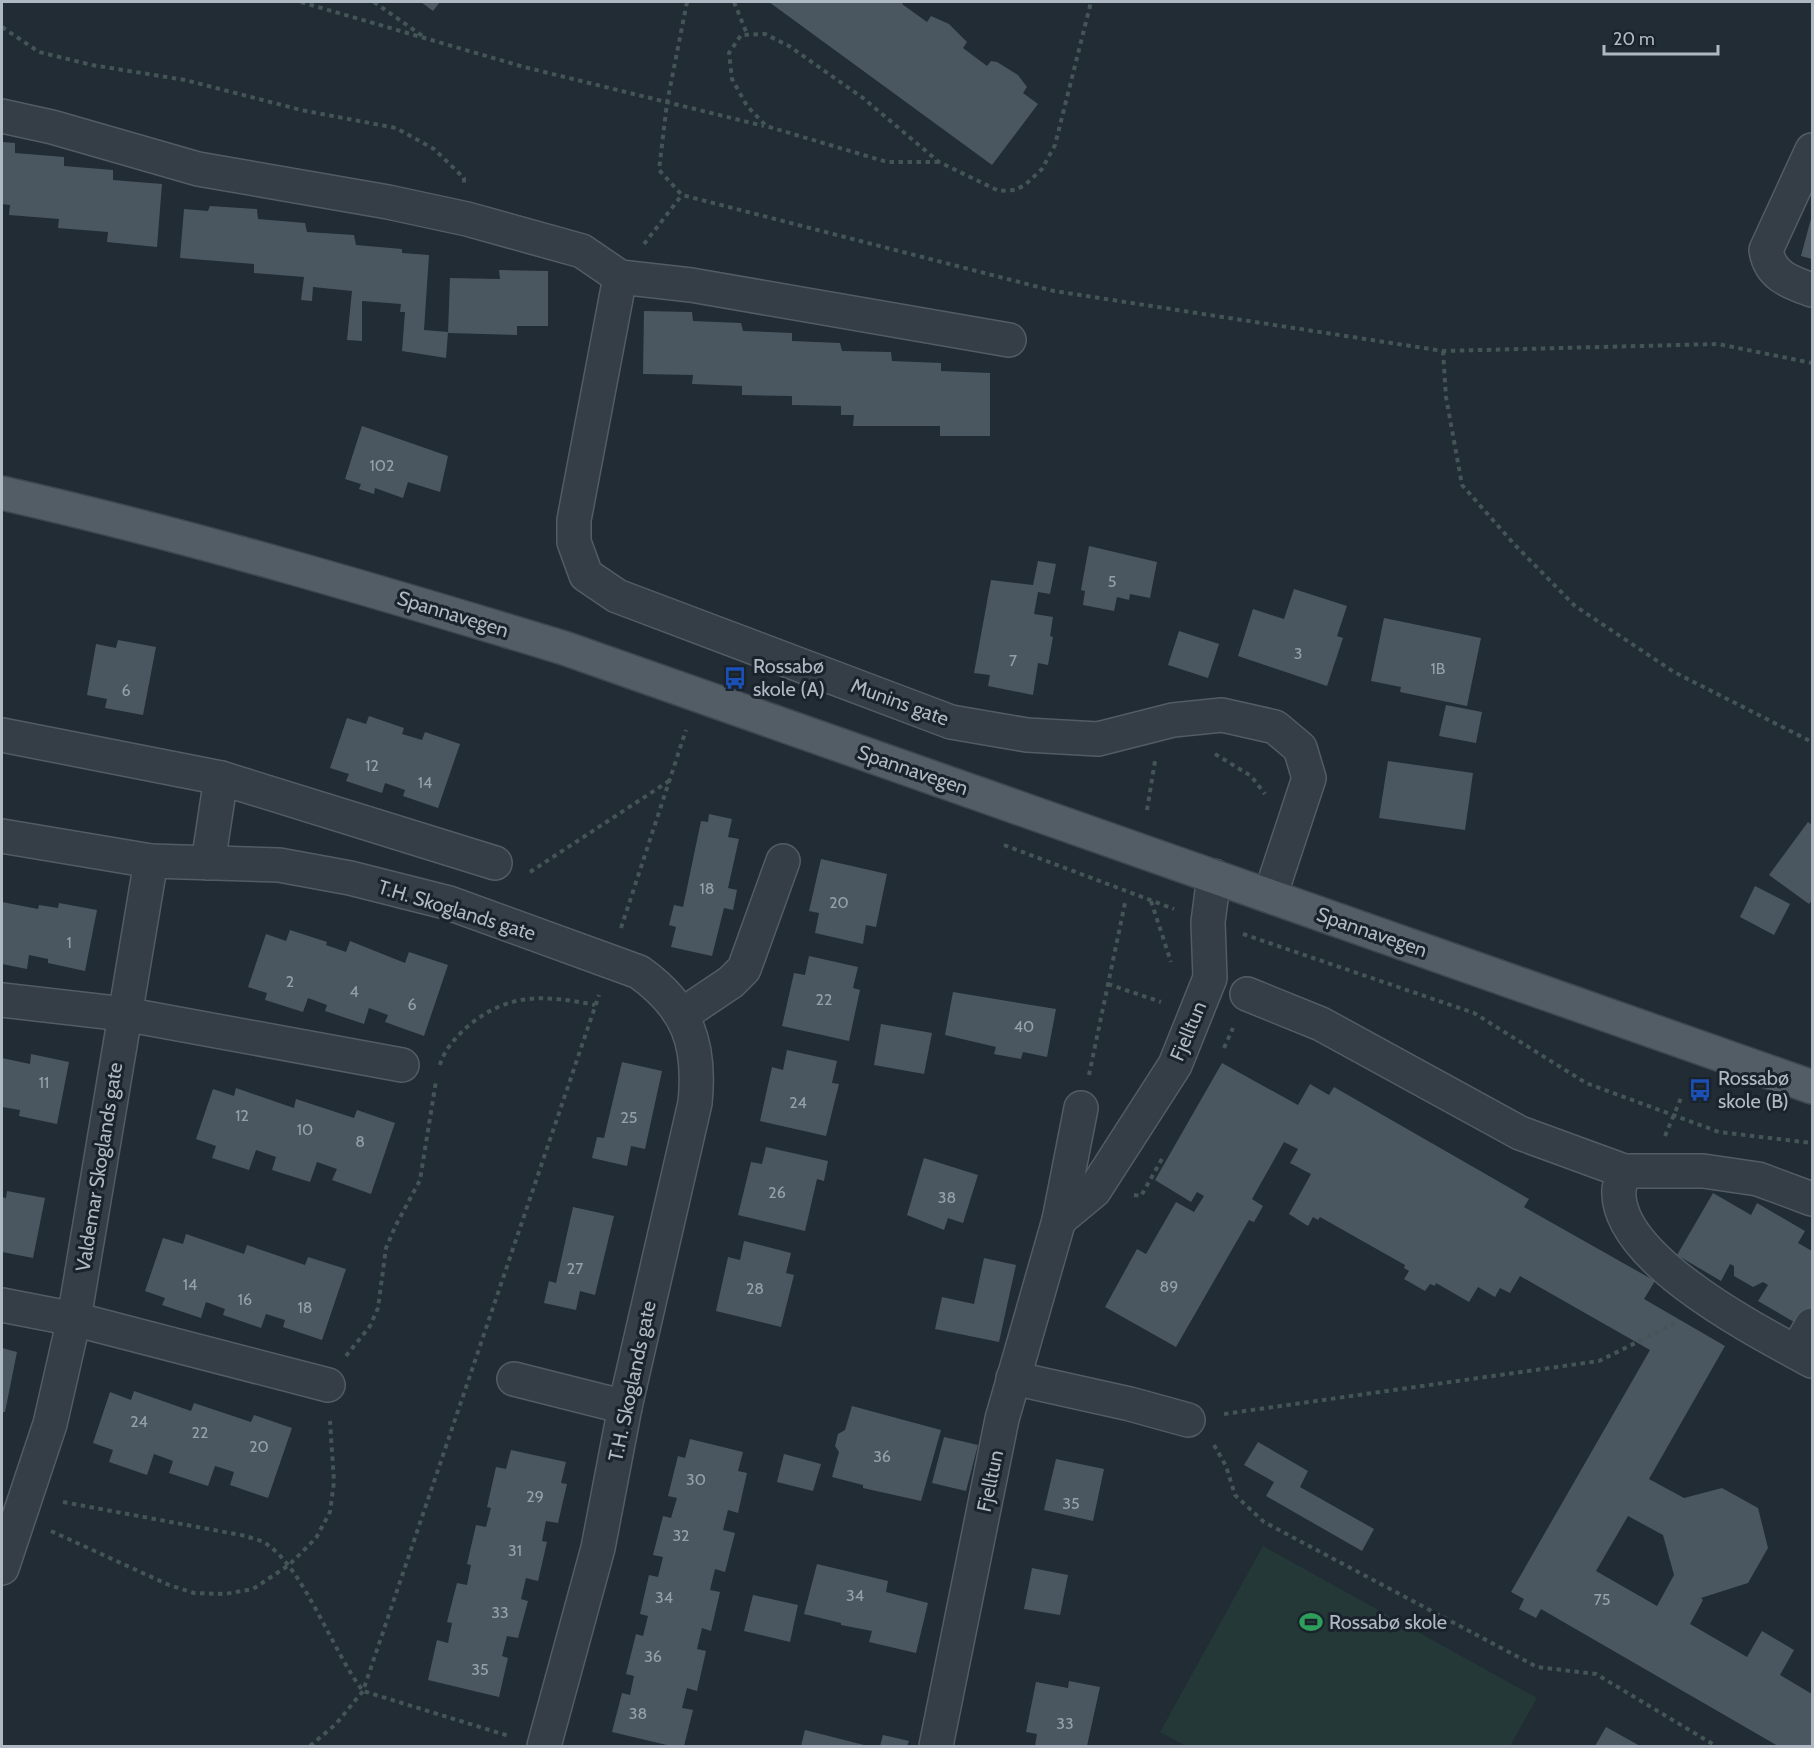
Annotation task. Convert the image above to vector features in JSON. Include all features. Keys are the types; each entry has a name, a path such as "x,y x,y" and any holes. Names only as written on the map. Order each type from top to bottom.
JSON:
{"main road":[{"name":"Spannavegen","path":"2,493 116,518 359,585 564,648 1812,1087"}],"street":[{"path":"2,116 52,127 198,169 388,202 467,219 582,251 620,277 691,285 1009,340"},
{"path":"1812,150 1766,250 1768,263 1784,281 1812,290"},
{"name":"Munins gate","path":"620,277 574,520 574,542 586,575 617,596 951,722 1027,735 1098,739 1173,720 1222,715 1275,727 1300,748 1309,778 1270,896"},
{"path":"2,735 221,778 335,816 415,837 495,863"},
{"path":"208,863 221,778"},
{"name":"T.H. Skoglands gate","path":"2,836 151,861 279,866 350,878 449,903 639,972 656,984 682,1015 690,1031 697,1064 695,1103 625,1407 598,1548 544,1746"},
{"name":"Valdemar Skoglands gate","path":"2,1568 16,1507 50,1424 74,1319 151,861"},
{"path":"682,1015 731,982 744,969 783,861"},
{"name":"Fjelltun","path":"1059,1220 1094,1191 1174,1065 1210,978 1208,922 1214,876"},
{"path":"1247,994 1321,1024 1520,1133 1624,1172 1714,1172 1758,1179 1812,1199"},
{"path":"2,1000 124,1014 402,1065"},
{"name":"Fjelltun","path":"936,1746 1013,1378 1059,1220 1081,1108"},
{"path":"1624,1172 1619,1191 1622,1208 1633,1230 1650,1254 1712,1305 1807,1346"},
{"path":"2,1305 74,1319 328,1385"},
{"path":"1013,1378 1130,1404 1188,1420"},
{"path":"514,1380 625,1407"}],"path":[{"path":"301,2 427,40 667,103 766,126 887,162 939,162"},
{"path":"374,2 427,40"},
{"path":"687,2 667,103 659,170 682,195 1054,291 1443,351 1718,344 1812,363"},
{"path":"734,2 747,34"},
{"path":"766,126 747,106 732,79 729,53 741,35 765,34 789,46 863,98 939,162 999,191 1015,190 1025,185 1042,169 1055,145 1091,2"},
{"path":"2,27 39,52 92,65 185,80 301,110 396,128 434,149 464,178 467,219"},
{"path":"620,277 682,195"},
{"path":"1443,351 1446,397 1462,485 1514,544 1575,606 1674,672 1812,742"},
{"path":"676,727 697,734"},
{"path":"310,1746 336,1724 363,1691 611,960 686,730"},
{"path":"1206,752 1228,759 1251,776 1292,828"},
{"path":"1147,810 1155,757"},
{"path":"528,873 670,781"},
{"path":"1000,843 1208,922 1420,992 1474,1013 1586,1083 1719,1132 1812,1143"},
{"path":"1081,1108 1125,903"},
{"path":"1108,984 1169,1004"},
{"path":"439,1067 442,1058 458,1035 481,1015 504,1003 551,997 595,1005"},
{"path":"16,1507 169,1585 194,1593 225,1594 253,1589 289,1565 316,1538 330,1512 334,1482 328,1385 349,1351 370,1326 378,1308 386,1248 420,1180 436,1077"},
{"path":"1188,1420 1599,1361 1712,1305"},
{"path":"1188,1420 1213,1444 1226,1466 1235,1495 1264,1522 1538,1667 1596,1674 1716,1746"},
{"path":"16,1507 246,1536 266,1543 289,1565 349,1673 363,1691 544,1746"}],"green space":[{"name":"Rossabø skole","path":"1263,1546 1537,1698 1510,1746 1186,1746 1160,1732"}],"building":[{"path":"421,2 440,2 433,11"},
{"path":"769,2 904,2 902,4 927,22 931,16 949,24 967,42 963,48 987,66 991,61 997,62 1018,75 1027,87 1023,93 1038,104 992,165"},
{"path":"2,142 15,143 15,153 64,157 64,166 113,170 113,180 162,184 157,247 107,242 108,232 58,228 59,219 9,215 10,205 2,204"},
{"path":"210,206 257,209 258,219 305,223 307,232 354,235 356,245 402,249 402,253 429,255 424,330 448,332 446,358 402,351 405,312 400,312 401,304 362,301 362,341 347,340 352,291 313,287 312,301 301,300 304,277 254,273 254,264 180,258 184,209 208,211"},
{"path":"1812,215 1812,259 1801,256"},
{"path":"499,270 548,271 548,326 517,326 517,335 448,333 450,278 500,279"},
{"path":"644,311 692,312 693,321 741,323 743,331 792,333 792,341 840,343 842,351 891,352 892,361 941,363 941,371 990,373 990,436 940,436 940,426 853,426 854,415 841,415 841,406 792,405 792,396 742,395 742,386 692,384 693,375 643,374"},
{"path":"362,426 448,456 440,492 408,482 403,498 375,488 374,494 359,489 361,484 345,479"},
{"path":"1089,546 1157,562 1150,598 1130,594 1129,600 1117,597 1114,611 1083,605 1085,591 1081,590"},
{"path":"1038,561 1056,564 1050,594 1038,592 1034,614 1053,617 1050,636 1053,637 1048,665 1038,663 1033,695 988,686 990,675 974,673 991,580 1033,585"},
{"path":"1294,589 1347,606 1337,636 1343,638 1327,686 1238,656 1253,609 1284,619"},
{"path":"1384,618 1481,638 1467,706 1400,692 1401,687 1371,681"},
{"path":"1179,631 1219,644 1208,678 1168,665"},
{"path":"118,640 156,647 143,715 105,708 107,699 87,695 96,644 116,648"},
{"path":"1446,705 1482,712 1476,743 1439,736"},
{"path":"369,716 404,728 402,734 422,740 425,732 460,744 438,808 403,796 405,790 385,783 382,793 346,781 349,774 330,768 347,718 366,724"},
{"path":"1388,761 1473,773 1465,830 1379,818"},
{"path":"709,814 732,819 728,837 739,839 728,888 737,890 733,910 724,908 712,956 671,947 676,927 669,925 674,905 683,907 701,821 708,822"},
{"path":"1808,822 1812,825 1812,900 1809,904 1769,875"},
{"path":"821,859 887,874 876,927 866,925 863,944 815,933 819,913 809,911"},
{"path":"1755,886 1790,904 1774,935 1740,917"},
{"path":"2,902 38,909 39,905 58,908 59,903 97,910 85,971 48,963 48,959 29,955 27,969 2,964"},
{"path":"290,930 327,942 326,945 346,952 350,941 405,963 409,952 448,965 424,1036 385,1022 388,1015 369,1008 364,1024 325,1011 327,1005 308,998 303,1012 265,1000 267,993 248,987 266,934 286,941"},
{"path":"809,956 858,967 853,988 860,990 849,1041 782,1026 794,973 805,975"},
{"path":"953,992 1056,1009 1047,1057 1023,1052 1021,1059 994,1054 996,1047 945,1035"},
{"path":"881,1024 932,1033 924,1074 874,1065"},
{"path":"787,1050 837,1061 832,1083 839,1084 826,1136 760,1121 772,1067 783,1070"},
{"path":"31,1054 69,1062 57,1124 19,1116 20,1110 2,1107 2,1058 30,1064"},
{"path":"622,1062 662,1071 645,1149 631,1146 627,1166 592,1158 597,1137 604,1138"},
{"path":"1222,1063 1298,1105 1310,1084 1329,1095 1334,1087 1529,1199 1524,1207 1655,1281 1644,1299 1725,1346 1649,1479 1684,1498 1722,1488 1758,1508 1768,1548 1748,1583 1701,1598 1703,1600 1690,1624 1747,1657 1762,1631 1794,1650 1780,1675 1812,1694 1812,1746 1778,1746 1541,1609 1536,1618 1519,1609 1524,1599 1511,1592 1650,1350 1520,1276 1510,1293 1500,1288 1495,1297 1478,1287 1469,1302 1436,1283 1435,1286 1430,1284 1425,1291 1404,1279 1409,1271 1404,1268 1405,1265 1320,1217 1318,1220 1313,1217 1308,1226 1289,1214 1311,1174 1290,1163 1298,1149 1284,1142 1252,1199 1263,1206 1254,1222 1249,1220 1176,1347 1105,1307 1137,1249 1146,1254 1176,1202 1194,1212 1204,1196 1197,1192 1191,1202 1155,1180","holes":["1628,1516 1663,1535 1674,1575 1657,1606 1596,1571"]},
{"path":"236,1088 294,1108 296,1099 354,1118 357,1110 395,1123 371,1194 332,1180 337,1169 317,1162 310,1182 272,1170 276,1157 256,1150 249,1170 212,1158 216,1146 196,1139 213,1089 234,1096"},
{"path":"766,1147 828,1161 824,1181 817,1179 805,1231 738,1215 751,1162 762,1164"},
{"path":"924,1158 978,1175 963,1223 948,1218 944,1230 907,1215"},
{"path":"7,1191 45,1198 33,1258 2,1252 2,1197 6,1198"},
{"path":"1713,1193 1751,1215 1757,1203 1805,1231 1798,1243 1812,1251 1812,1307 1801,1326 1758,1301 1768,1285 1763,1282 1753,1287 1734,1276 1734,1266 1730,1264 1721,1281 1677,1255"},
{"path":"573,1207 614,1216 595,1295 580,1291 576,1310 544,1303 549,1281 556,1283"},
{"path":"186,1234 244,1254 247,1245 305,1265 308,1257 346,1269 322,1340 283,1327 285,1320 266,1314 261,1328 223,1315 225,1309 206,1302 201,1318 162,1305 165,1298 145,1291 163,1238 183,1244"},
{"path":"744,1241 791,1253 786,1273 794,1275 781,1327 716,1311 728,1257 740,1260"},
{"path":"984,1258 1016,1265 999,1342 935,1329 942,1297 974,1304"},
{"path":"2,1348 17,1352 5,1412 2,1412"},
{"path":"134,1391 191,1411 194,1403 251,1422 254,1415 292,1428 268,1498 230,1485 234,1472 215,1466 208,1486 169,1473 173,1461 154,1454 147,1475 109,1462 113,1450 93,1443 110,1392 131,1400"},
{"path":"852,1406 941,1430 921,1501 863,1488 863,1485 832,1477 839,1452 835,1446 838,1434 845,1430"},
{"path":"944,1437 978,1445 966,1491 932,1483"},
{"path":"690,1439 743,1452 738,1471 747,1473 738,1513 728,1510 723,1530 735,1533 725,1572 715,1569 710,1590 720,1592 711,1631 702,1628 697,1649 706,1651 697,1691 687,1688 682,1708 693,1710 684,1746 671,1746 612,1732 622,1693 630,1695 634,1676 626,1674 636,1634 643,1636 648,1616 640,1614 649,1575 658,1577 663,1557 653,1555 663,1516 671,1518 677,1498 668,1496 678,1456 685,1458"},
{"path":"1258,1442 1308,1471 1300,1487 1374,1529 1362,1551 1266,1496 1274,1482 1244,1465"},
{"path":"511,1450 566,1462 561,1483 567,1484 558,1523 546,1521 542,1541 547,1542 538,1581 526,1578 521,1599 528,1601 518,1638 507,1636 502,1656 508,1658 499,1697 428,1680 437,1640 448,1643 452,1623 447,1622 457,1583 467,1585 471,1565 467,1564 476,1525 486,1527 491,1508 487,1507 496,1467 506,1469"},
{"path":"784,1454 821,1464 813,1491 777,1482"},
{"path":"1056,1459 1104,1469 1093,1521 1044,1510"},
{"path":"817,1564 888,1581 886,1592 928,1603 916,1653 869,1642 872,1631 804,1614"},
{"path":"1032,1568 1068,1575 1060,1615 1024,1609"},
{"path":"753,1595 798,1605 790,1642 744,1631"},
{"path":"1069,1681 1100,1687 1087,1746 1035,1746 1037,1734 1026,1732 1036,1682 1068,1688"},
{"path":"1606,1727 1640,1746 1595,1746"},
{"path":"805,1730 868,1746 801,1746"},
{"path":"883,1735 909,1741 907,1746 880,1746"}],"place":[{"name":"Rossabø skole (A)","path":"735,678"},
{"name":"Rossabø skole (B)","path":"1700,1090"},
{"name":"Rossabø skole","path":"1311,1622"}]}
